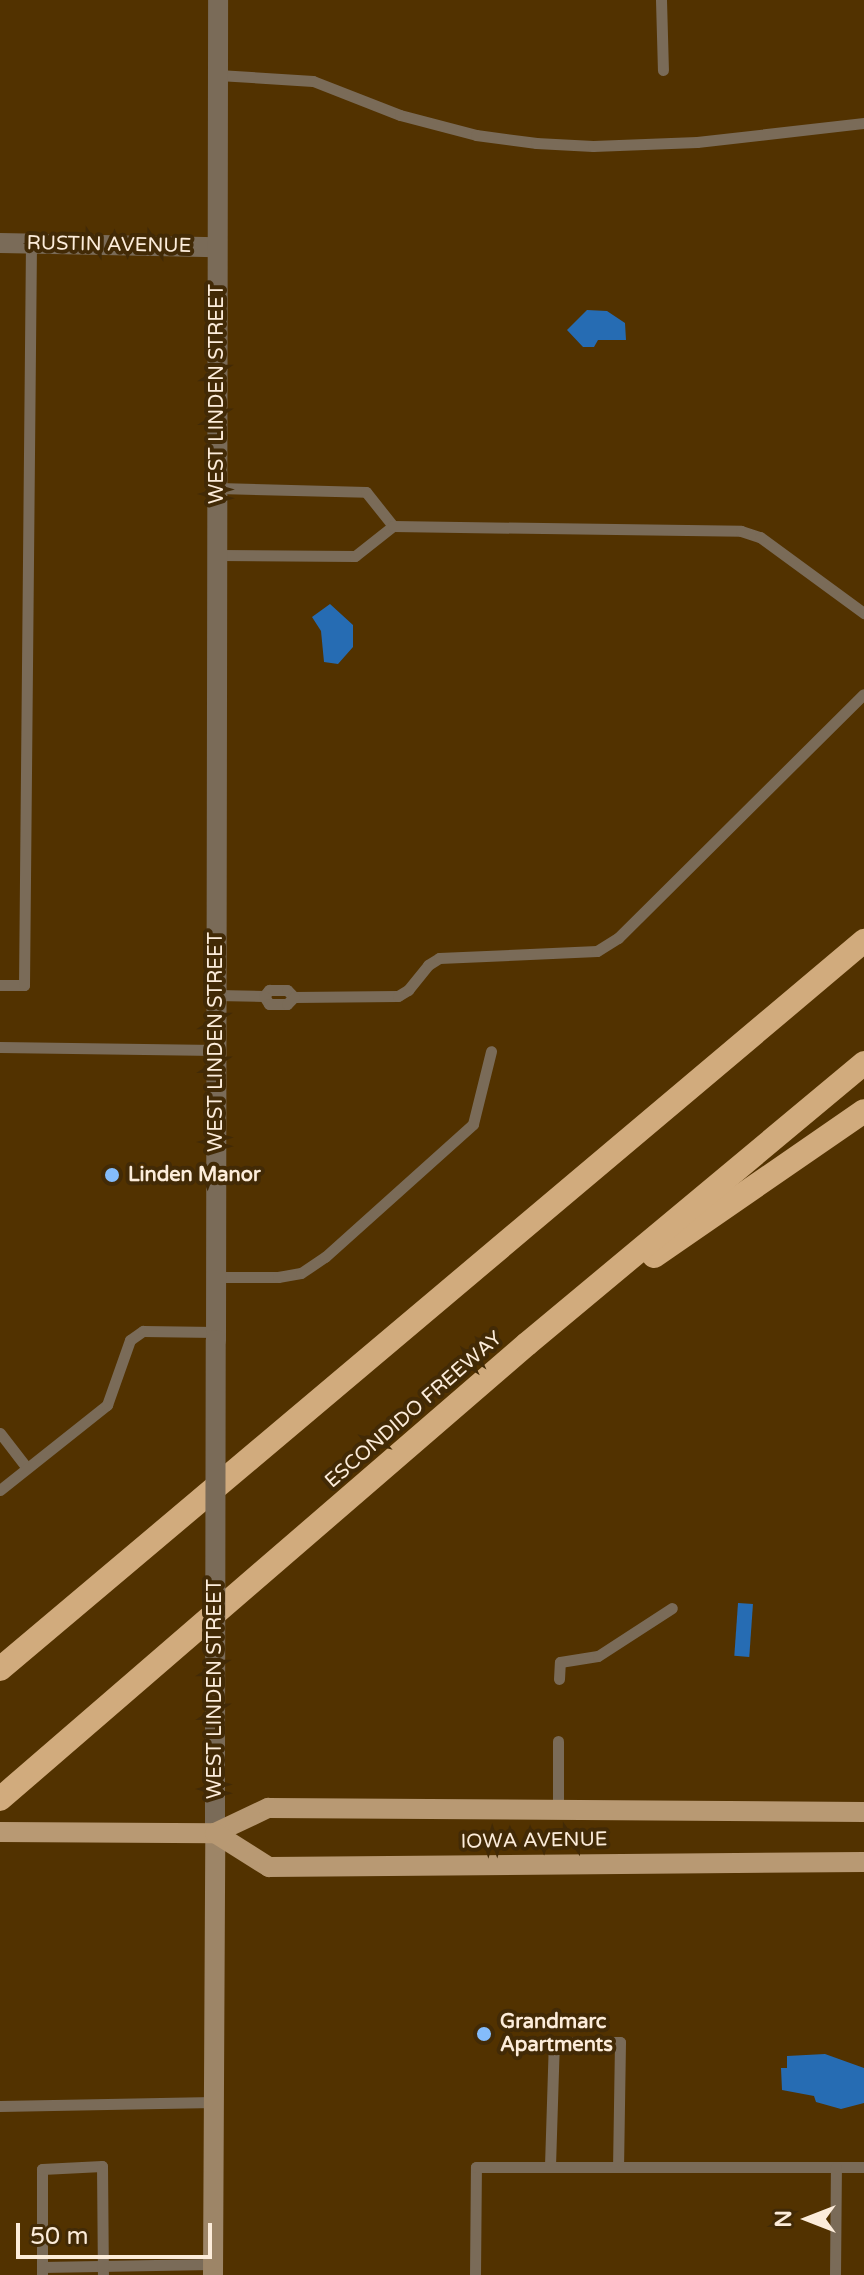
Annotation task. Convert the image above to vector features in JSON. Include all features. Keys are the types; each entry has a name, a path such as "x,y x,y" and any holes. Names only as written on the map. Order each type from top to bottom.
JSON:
{"highway":[{"path":"0,1669 859,944"},
{"name":"ESCONDIDO FREEWAY","path":"0,1799 527,1344 864,1063"},
{"path":"527,1344 864,1111"}],"main road":[{"name":"IOWA AVENUE","path":"0,1832 215,1833 268,1808 864,1812"},
{"name":"IOWA AVENUE","path":"215,1833 269,1867 864,1862"},
{"name":"WEST LINDEN STREET","path":"213,2270 215,1833"}],"street":[{"name":"WEST LINDEN STREET","path":"215,1833 218,0"},
{"name":"RUSTIN AVENUE","path":"0,243 217,247"}],"lane":[{"path":"661,0 663,70"},
{"path":"218,75 313,81 400,115 476,135 536,143 593,146 697,142 864,123"},
{"path":"0,985 24,985 31,242"},
{"path":"218,488 366,492 393,526"},
{"path":"218,555 355,556 393,526 741,531 760,537 864,613"},
{"path":"216,995 264,996 269,990 287,990 294,997 398,996 439,958 597,951 618,938 864,694"},
{"path":"0,1047 216,1050"},
{"path":"216,1277 278,1277 301,1273 325,1257 473,1124 491,1051"},
{"path":"0,1490 107,1405 130,1340 143,1331 215,1336"},
{"path":"0,1433 27,1468"},
{"path":"559,1679 560,1662 598,1656 672,1608"},
{"path":"558,1741 558,1809"},
{"path":"550,2166 554,2042 620,2042 618,2167"},
{"path":"0,2106 214,2102"},
{"path":"103,2271 102,2166 42,2169 42,2271 103,2271 213,2270"},
{"path":"475,2275 476,2167 864,2167"},
{"path":"835,2275 836,2167"}],"water":[{"path":"587,310 607,311 625,323 626,340 598,340 594,347 583,347 567,330"},
{"path":"330,604 353,625 353,647 338,664 324,662 321,631 312,617"},
{"path":"738,1603 753,1604 749,1657 734,1656"},
{"path":"825,2054 864,2068 864,2103 841,2109 816,2102 814,2096 782,2090 781,2068 787,2068 787,2056"}],"place":[{"name":"Linden Manor","path":"112,1175"},
{"name":"Grandmarc Apartments","path":"484,2034"}]}
